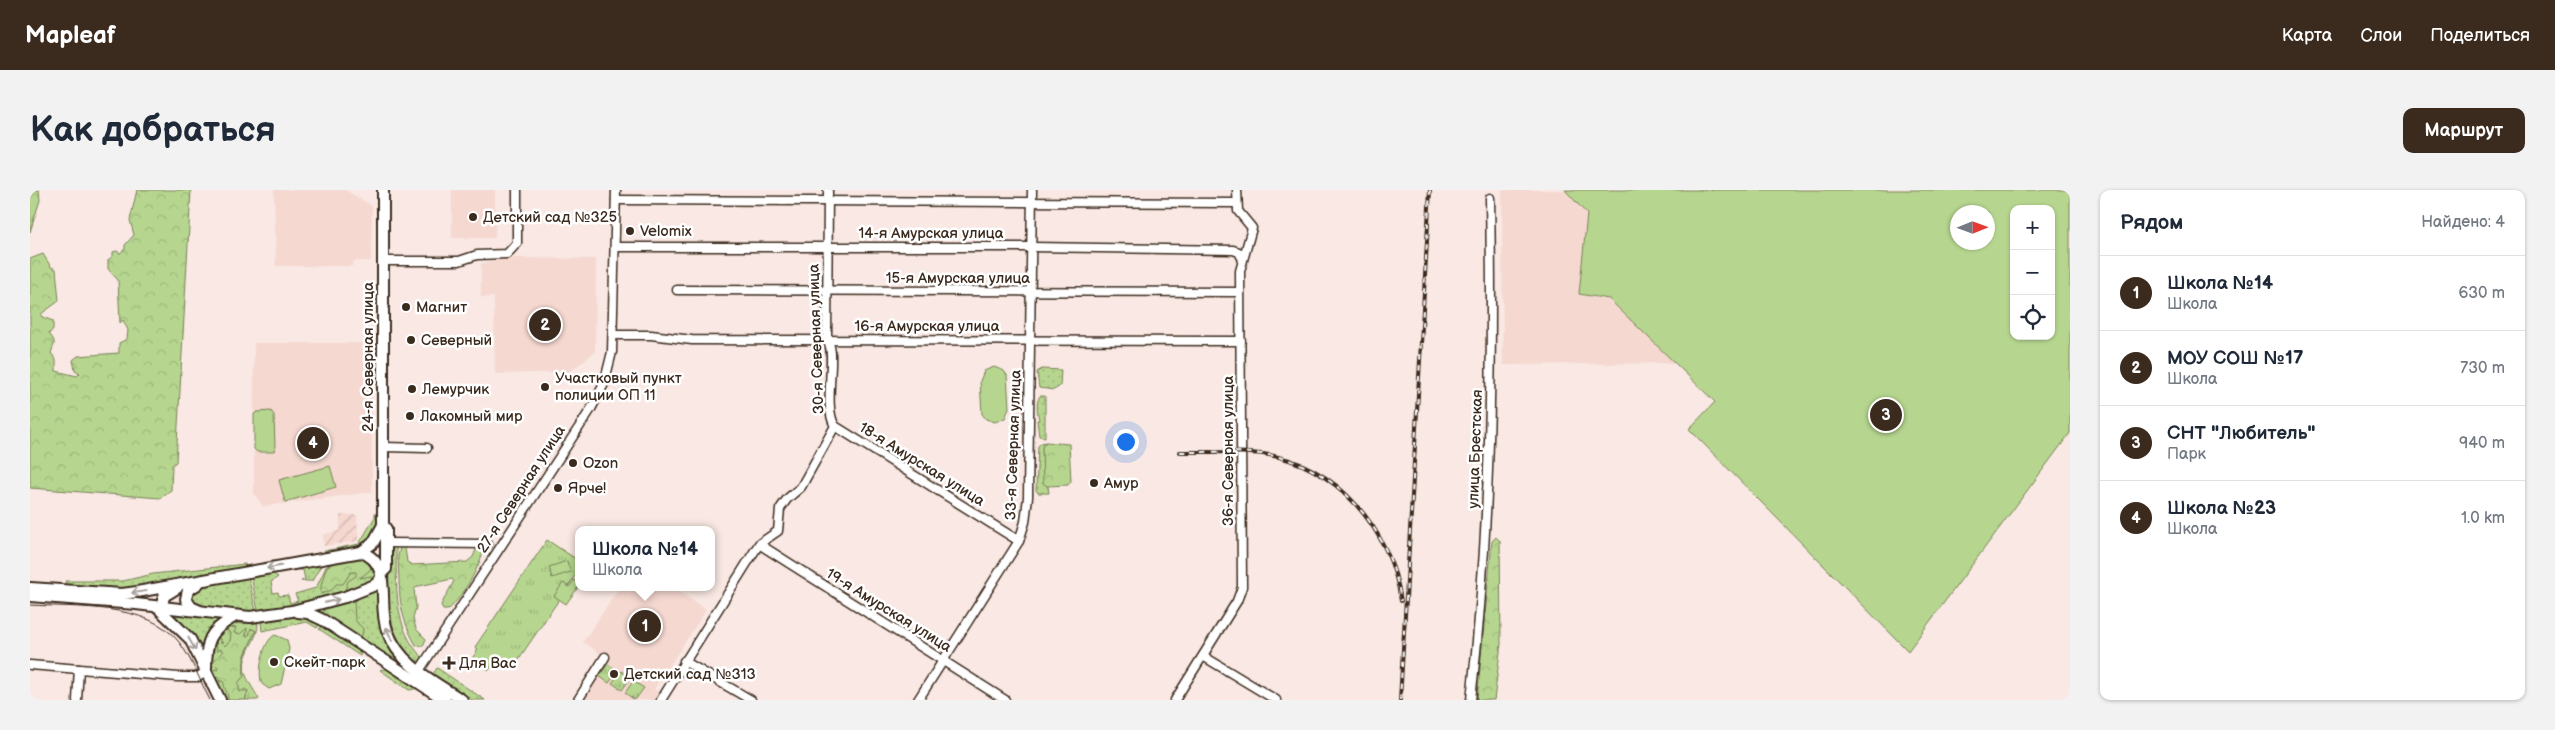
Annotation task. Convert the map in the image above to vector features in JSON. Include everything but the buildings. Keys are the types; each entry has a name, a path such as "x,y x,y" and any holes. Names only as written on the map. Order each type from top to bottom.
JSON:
{"main road":[{"name":"24-я Северная улица","path":"383,190 383,525 386,530 386,569 382,575 382,607 387,632 401,656 416,675"},
{"path":"89,597 200,582 361,552 373,543 383,525"},
{"path":"30,596 64,595 89,597 163,612 201,612 234,617 250,617 292,611 363,591 378,583 382,575 374,558 361,552"},
{"path":"200,582 190,588 186,596 188,604 201,612"},
{"path":"163,612 164,596 180,585"},
{"path":"30,588 64,595"},
{"path":"292,611 308,613 323,620 462,700"},
{"path":"163,612 190,639 220,700"},
{"path":"206,672 206,651 211,636 216,628 234,617"},
{"path":"416,675 424,686 445,700"}],"street":[{"path":"383,261 459,261 477,254 507,254 517,242 517,190"},
{"name":"27-я Северная улица","path":"416,675 594,402 610,368 614,335 616,190"},
{"name":"30-я Северная улица","path":"661,700 759,544 778,531 780,509 787,498 801,487 835,426 831,414 829,391 831,347 827,340 828,190"},
{"name":"33-я Северная улица","path":"918,700 1019,541 1025,522 1028,497 1032,190"},
{"path":"616,200 828,203 1236,203 1237,190"},
{"name":"улица Брестская","path":"1471,700 1487,513 1491,439 1490,198"},
{"name":"36-я Северная улица","path":"1175,700 1237,601 1242,587 1241,341 1239,292 1242,258 1252,228 1238,211 1236,203"},
{"name":"14-я Амурская улица","path":"616,247 1032,247 1233,250 1239,252 1242,258"},
{"name":"15-я Амурская улица","path":"677,290 1031,293 1239,292"},
{"name":"16-я Амурская улица","path":"614,335 651,335 692,340 1241,341"},
{"name":"18-я Амурская улица","path":"835,426 1019,541"},
{"path":"383,447 428,448"},
{"path":"386,543 488,544"},
{"name":"19-я Амурская улица","path":"759,544 1005,700"},
{"path":"1203,656 1276,700"},
{"path":"578,700 606,657"},
{"path":"684,661 751,700"},
{"path":"30,665 173,677 198,677 206,672"},
{"path":"77,700 79,669"}],"shaded area":[{"path":"274,190 345,190 372,206 371,261 353,261 352,266 276,266"},
{"name":"Детский сад №325","path":"452,190 495,190 495,238 452,238"},
{"path":"1502,190 1565,190 1587,213 1579,294 1609,299 1677,363 1503,365"},
{"path":"504,258 596,259 595,352 569,372 495,374 494,297 481,297 481,264"},
{"path":"254,343 371,343 372,492 263,506 254,494"},
{"path":"340,515 357,515 358,541 324,546 323,535 340,530"},
{"path":"617,591 679,591 706,610 654,689 662,696 659,700 580,700 608,659 583,642"}],"green space":[{"path":"30,190 39,190 40,200 30,232"},
{"path":"137,190 191,190 176,462 172,465 171,490 160,498 30,488 30,259 43,254 51,267 56,269 59,301 41,314 42,317 53,321 53,329 49,334 54,341 51,353 56,360 56,371 77,376 80,373 75,370 73,360 78,356 119,353 119,343 127,339 128,330 123,320 120,323 118,280 108,269 108,260 113,256 113,252 117,251 120,253 125,249 125,245 134,235 130,220"},
{"path":"1565,190 2070,190 2070,433 1908,651 1689,429 1715,402 1609,299 1579,294 1587,214"},
{"path":"994,367 1004,371 1007,375 1009,408 1005,418 995,422 986,419 982,414 980,381 984,371"},
{"path":"1042,369 1061,370 1060,386 1054,390 1039,388 1037,372"},
{"path":"1040,396 1045,396 1045,437 1039,436 1037,420 1039,420 1037,405"},
{"path":"271,411 274,415 275,450 272,452 257,452 254,449 254,414"},
{"path":"1046,442 1042,447 1049,493 1038,493 1036,490 1038,446"},
{"path":"1046,442 1069,444 1071,481 1068,485 1047,486 1043,483 1042,447"},
{"path":"330,466 336,487 285,502 279,480"},
{"path":"375,513 377,516 376,534 361,548 329,553 324,551 359,544 375,517"},
{"path":"1496,537 1500,541 1501,644 1494,700 1477,700 1492,541"},
{"path":"547,540 575,558 575,576 512,669 497,659 489,670 472,659 478,649 475,647"},
{"path":"396,544 398,605 406,633 413,646 423,658 419,661 411,657 399,641 391,617 389,604 390,546"},
{"path":"402,547 405,548 407,562 412,565 467,562 473,557 477,547 484,547 470,581 459,598 448,610 443,610 441,605 454,581 452,579 419,586 414,589 416,607 413,618 416,629 426,639 423,646 416,645 402,612 398,556"},
{"path":"364,556 372,565 370,570 360,578 371,576 371,580 355,589 345,590 348,581 356,576 356,572 351,572 343,584 336,584 332,590 321,594 326,567 339,560"},
{"path":"370,558 377,574 374,582 333,597 258,611 251,576 272,573 278,577 271,582 273,593 278,592 279,596 288,595 290,603 298,601 295,594 316,588 326,567 339,560"},
{"path":"567,561 571,572 552,578 549,567"},
{"path":"323,562 312,581 301,581 305,580 303,570 299,570 301,566"},
{"path":"245,564 246,568 126,590 68,588 65,581 123,581 153,574"},
{"path":"248,576 256,611 198,607 188,598 195,588"},
{"path":"575,581 575,591 566,604 554,596 563,583 569,587"},
{"path":"377,589 380,625 397,663 312,610 349,601"},
{"path":"354,600 355,620 363,629 362,635 358,638 324,616 323,612 326,607"},
{"path":"164,612 222,619 203,655"},
{"path":"303,616 321,622 317,628 307,622 262,631 261,622"},
{"path":"258,623 258,629 246,654 256,631 251,628 249,635 246,636 247,628 240,634 234,633 236,627 228,628 227,631 231,633 230,641 225,646 219,638 216,638 217,652 220,649 223,651 213,662 218,667 218,670 215,669 213,671 216,678 219,676 220,682 224,681 228,700 223,700 210,671 213,637 230,624"},
{"path":"324,625 361,650 360,656 319,629"},
{"path":"233,626 239,632 247,628 250,631 250,628 256,631 244,657 244,676 240,681 243,691 248,691 245,700 228,700 219,677 216,678 213,671 218,667 213,662 219,652 216,652 216,638 219,637 221,644 228,628"},
{"name":"Скейт-парк","path":"275,635 287,640 289,649 281,684 269,689 262,684 260,672 264,650 267,643"},
{"path":"608,664 618,671 609,683 599,676"},
{"path":"387,668 419,688 409,690 380,670"},
{"path":"437,668 485,700 472,700 433,674"},
{"path":"244,671 259,699 245,700 248,691 245,689 240,692 238,683 244,676"},
{"path":"621,671 631,678 622,690 612,683"},
{"path":"633,681 644,688 635,700 625,693"}],"tram line":[{"path":"30,605 89,607 130,614 149,620 166,629 179,642 192,663 210,700"}],"railway":[{"path":"1400,700 1430,190"},
{"path":"1180,452 1263,454 1290,460 1314,471 1337,486 1356,505 1386,549 1401,601"}],"place":[{"name":"Детский сад №325","path":"473,217"},
{"name":"Velomix","path":"630,231"},
{"name":"Магнит","path":"406,307"},
{"name":"МОУ СОШ №17","path":"545,325"},
{"name":"Северный","path":"411,340"},
{"name":"Участковый пункт полиции ОП 11","path":"545,387"},
{"name":"Лемурчик","path":"412,389"},
{"name":"СНТ \"Любитель\"","path":"1886,415"},
{"name":"Лакомный мир","path":"410,416"},
{"name":"Школа №23","path":"313,443"},
{"name":"Ozon","path":"573,463"},
{"name":"Амур","path":"1094,483"},
{"name":"Ярче!","path":"558,488"},
{"name":"Школа №14","path":"645,626"},
{"name":"Скейт-парк","path":"274,662"},
{"name":"Для Вас","path":"449,663"},
{"name":"Детский сад №313","path":"614,674"}]}
